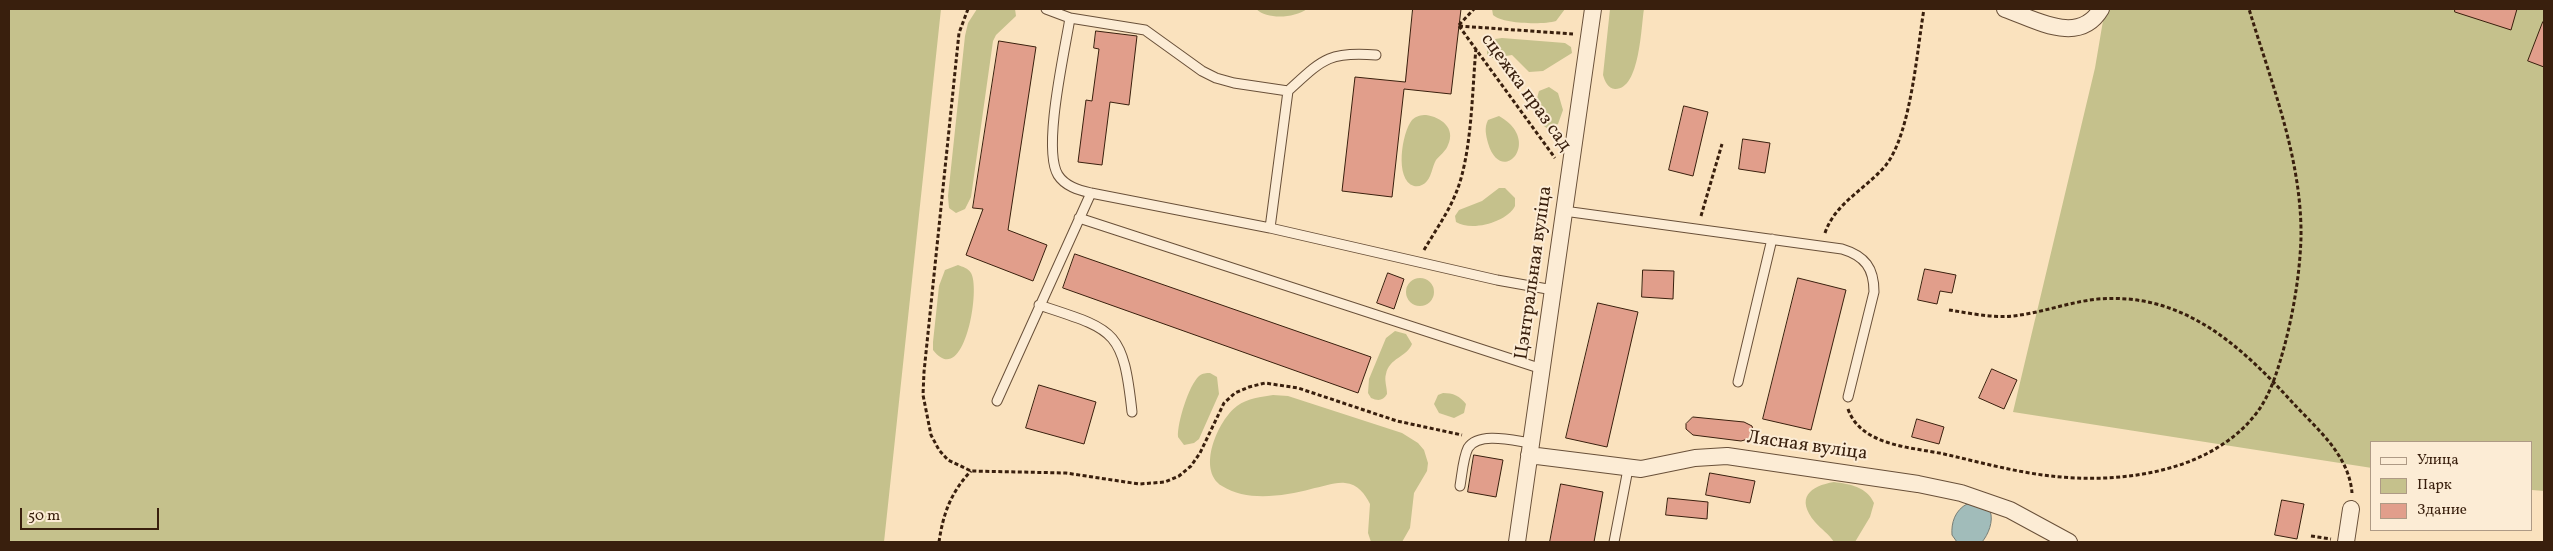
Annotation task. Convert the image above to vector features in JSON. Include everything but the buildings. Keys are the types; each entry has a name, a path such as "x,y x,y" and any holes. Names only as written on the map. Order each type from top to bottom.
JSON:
{"street":[{"name":"Цэнтральная вуліца","path":"1517,542 1592,9"},
{"path":"2005,9 2066,28 2089,24 2102,9"},
{"name":"Лясная вуліца","path":"1530,449 1628,469 1652,468 1694,458 1727,456 1918,484 1961,493 2002,506 2069,542"},
{"path":"2346,542 2352,509"}],"lane":[{"path":"1046,9 1070,18 1145,30 1202,71 1216,78 1234,83 1288,91"},
{"path":"1070,18 1051,153 1058,176 1067,184 1091,193 1270,228 1417,262 1553,290"},
{"path":"1270,228 1288,91 1326,59 1352,53 1376,55"},
{"path":"997,401 1091,193"},
{"path":"1564,211 1823,246 1853,252 1863,258 1870,267 1874,279 1871,304 1848,397"},
{"path":"1079,218 1542,369"},
{"path":"1738,382 1772,239"},
{"path":"1039,305 1090,322 1102,328 1113,338 1125,364 1132,412"},
{"path":"1460,486 1468,449 1476,441 1487,439 1530,449"},
{"path":"1614,542 1628,469"}],"path":[{"path":"968,9 959,33 923,395 926,416 939,450 948,460 971,471 1066,473 1139,484 1165,482 1179,476 1200,453 1224,403 1235,393 1265,383 1298,388 1423,427 1487,439"},
{"path":"1459,26 1474,9"},
{"path":"1823,246 1830,220 1839,208 1886,164 1895,150 1906,113 1924,9"},
{"path":"1848,397 1847,407 1857,426 1880,440 2028,473 2077,478 2105,477 2172,468 2207,454 2241,430 2255,415 2274,382 2286,338 2297,284 2301,235 2299,207 2289,147 2249,9"},
{"path":"1459,26 1589,35"},
{"name":"сцежка праз сад","path":"1459,26 1569,177"},
{"path":"1417,262 1450,204 1460,182 1466,154 1476,48"},
{"path":"1698,229 1722,144"},
{"path":"1949,310 2011,316 2099,299 2140,301 2162,306 2206,324 2244,352 2274,382 2341,458 2352,486 2352,509"},
{"path":"939,542 944,513 951,496 971,471"}],"green space":[{"path":"9,9 941,9 884,542 9,542"},
{"path":"977,9 1015,9 1016,16 996,35 993,41 971,197 965,209 956,213 949,208 948,196 965,36 968,23"},
{"path":"1256,9 1307,9 1288,16 1274,16 1261,13"},
{"path":"1492,9 1565,9 1556,21 1533,23 1514,22 1498,18 1493,15"},
{"path":"1610,9 1644,9 1638,56 1634,69 1630,79 1623,87 1615,89 1607,84 1603,75"},
{"path":"2105,9 2544,9 2544,491 2533,490 2533,441 2370,441 2370,468 2013,412 2095,68"},
{"path":"1495,39 1565,43 1571,47 1572,53 1543,71 1529,72 1512,55 1493,58 1487,55 1487,45"},
{"path":"1549,87 1558,93 1563,110 1558,124 1549,129 1544,126 1539,118 1537,101 1539,91"},
{"path":"1426,115 1437,118 1446,124 1449,129 1450,139 1446,149 1436,160 1427,181 1424,184 1414,186 1408,182 1404,175 1402,166 1403,145 1408,126 1412,120"},
{"path":"1499,116 1512,126 1518,137 1519,147 1515,156 1509,161 1502,161 1494,156 1488,143 1486,129 1488,120"},
{"path":"1499,188 1505,188 1515,198 1515,206 1505,217 1480,226 1463,225 1456,222 1455,216 1459,210 1482,201"},
{"path":"958,265 971,273 974,283 972,315 961,347 953,357 944,359 933,350 939,286 945,270"},
{"path":"1420,278 1430,282 1434,292 1430,302 1420,306 1410,302 1406,292 1410,282"},
{"path":"1395,331 1406,334 1412,344 1388,369 1385,376 1387,394 1384,398 1378,400 1371,398 1368,393 1369,379 1386,338"},
{"path":"1210,373 1217,377 1219,394 1199,439 1194,443 1184,445 1178,437 1178,431 1184,405 1191,387 1199,376"},
{"path":"1443,393 1459,397 1466,404 1464,413 1454,418 1439,413 1434,404 1438,395"},
{"path":"1273,395 1288,396 1402,433 1418,443 1424,450 1428,463 1427,471 1414,493 1410,528 1402,542 1371,542 1368,533 1370,504 1354,485 1337,483 1300,492 1254,496 1232,491 1214,479 1210,457 1217,433 1223,422 1241,403"},
{"path":"1834,482 1857,487 1867,493 1874,503 1870,517 1855,542 1834,542 1815,522 1806,506 1808,494 1812,490"}],"water":[{"path":"1967,504 1973,504 1990,511 1990,528 1982,542 1957,542 1952,535 1955,517 1959,510"}]}
